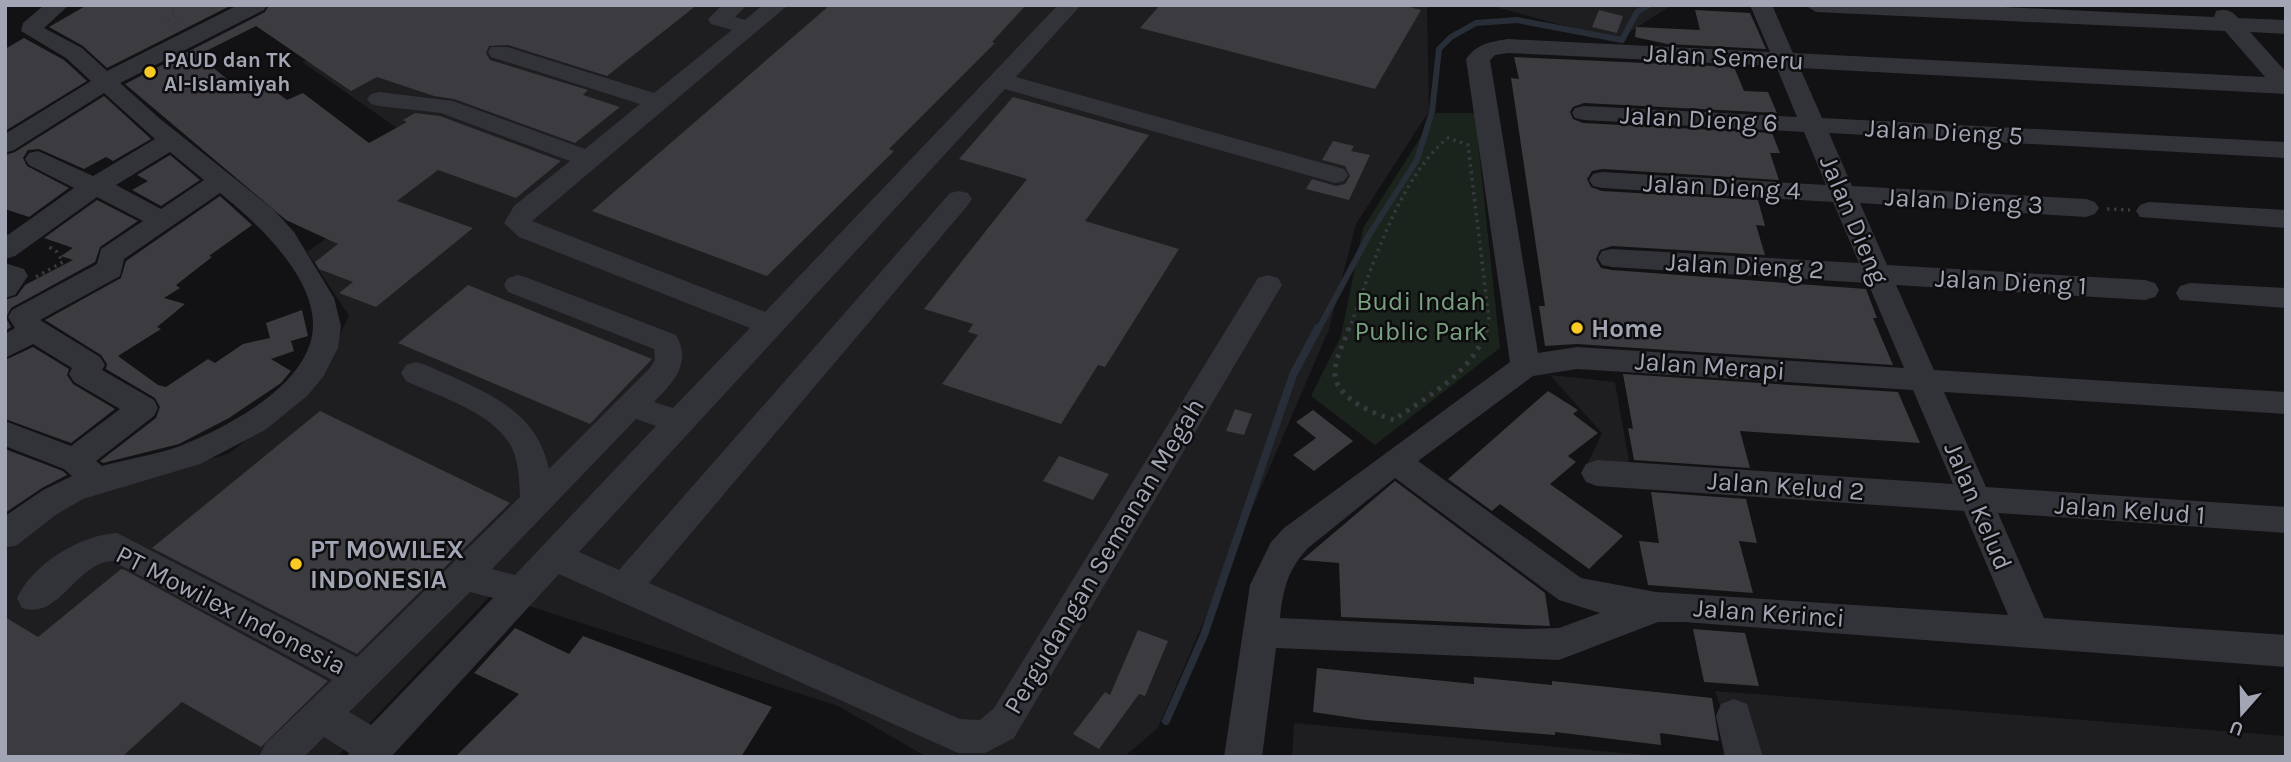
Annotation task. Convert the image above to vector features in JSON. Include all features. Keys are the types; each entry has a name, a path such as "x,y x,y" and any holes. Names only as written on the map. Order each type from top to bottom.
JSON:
{"street":[{"path":"5,433 86,471 192,454 243,429 266,414 298,386 321,352 327,325 313,286 280,233 74,53 33,31 31,28 39,19 58,5"},
{"path":"5,145 106,82 256,5"},
{"path":"736,5 719,19 749,28"},
{"path":"771,325 520,227 517,223 523,212 777,5"},
{"path":"370,752 1070,5"},
{"name":"Jalan Dieng","path":"1761,5 1923,380"},
{"path":"1816,5 2286,27"},
{"path":"2215,5 2285,86"},
{"name":"Jalan Semeru","path":"1525,366 1478,59 1481,53 1488,49 1508,47 2285,86"},
{"path":"499,52 658,102"},
{"path":"1001,80 1335,175"},
{"path":"379,99 445,106 589,159"},
{"name":"Jalan Dieng 6","path":"1584,113 1813,125"},
{"name":"Jalan Dieng 5","path":"1813,125 2286,150"},
{"path":"5,250 96,186 172,140"},
{"path":"38,159 160,219"},
{"path":"5,535 68,491 143,408 85,374 90,365 32,330 22,317 110,270 111,255 160,219 222,180"},
{"name":"Jalan Dieng 4","path":"1602,180 1843,194"},
{"name":"Jalan Dieng 3","path":"1843,194 2085,208"},
{"path":"624,588 959,199"},
{"path":"2149,211 2286,219"},
{"name":"Jalan Dieng 2","path":"1612,258 1877,274"},
{"name":"Jalan Dieng 1","path":"1877,274 2145,290"},
{"name":"PT Mowilex Indonesia","path":"278,757 464,576 630,406 670,360 671,349 666,342 517,285"},
{"name":"Pergudangan Semanan Megah","path":"555,557 958,736 985,737 995,732 1006,720 1268,285"},
{"path":"2190,293 2286,298"},
{"path":"5,348 32,330"},
{"name":"Jalan Merapi","path":"1243,757 1267,585 1283,552 1395,461 1525,366 1577,358 2286,403"},
{"path":"416,373 495,412 511,426 524,441 532,461 537,502"},
{"name":"Jalan Kelud","path":"1923,380 2032,632"},
{"path":"630,406 680,422"},
{"path":"1395,461 1571,590 1613,601 1657,607"},
{"name":"Jalan Kelud 2","path":"1597,473 1975,499"},
{"name":"Jalan Kelud 1","path":"1975,499 2286,520"},
{"name":"PT Mowilex Indonesia","path":"34,597 83,556 102,546 117,547 360,677"},
{"path":"464,576 522,591"},
{"path":"1571,590 1583,623 1581,638"},
{"name":"Jalan Kerinci","path":"1259,632 1527,645 1559,644 1581,638 1657,607 2286,651"},
{"name":"PT Mowilex Indonesia","path":"320,715 370,752"},
{"path":"1734,716 1744,757"}],"path":[{"path":"1442,140 1460,141 1468,145 1488,329 1470,363 1394,420 1378,415 1353,401 1336,383 1334,371 1384,240 1404,200 1442,140"},
{"path":"2085,208 2149,211"},
{"path":"12,280 63,262 57,252 37,240 35,231"}],"shaded area":[{"path":"336,5 1427,5 1429,111 1356,224 1329,329 1158,728 1124,757 927,757 838,706 492,594 337,757 5,757 5,551 72,496 228,454 314,387 349,316 307,252 377,202 407,135 302,62 367,29"},
{"path":"1488,5 1672,5 1617,40"},
{"path":"1550,375 1615,382 1631,473 1585,469 1602,433"},
{"path":"1715,691 2286,736 2286,757 1738,757"},
{"path":"1294,723 1668,757 1292,757"}],"green space":[{"name":"Budi Indah Public Park","path":"1436,113 1475,113 1500,348 1375,445 1311,396 1341,336 1363,228"}],"building":[{"path":"87,5 232,5 107,68 83,46 49,27"},
{"path":"269,5 697,5 607,76 508,45 489,46 486,53 490,60 588,90 583,95 620,107 575,143 454,99 434,96 377,77 351,91 256,26 198,55 239,89 260,80 287,100 303,93 369,143 407,122 403,120 415,113 440,116 561,161 516,198 438,170 397,201 473,228 376,307 339,293 353,282 319,269 315,262 338,244 286,220 125,84 265,12"},
{"path":"830,5 1026,5 992,42 995,43 889,149 894,151 767,276 592,211"},
{"path":"1160,5 1402,5 1421,10 1375,89 1140,28"},
{"path":"1599,10 1623,16 1617,33 1592,27"},
{"path":"1695,10 1750,13 1766,49 1667,44 1635,37 1636,27 1700,30"},
{"path":"24,38 64,60 87,81 5,131 5,49"},
{"path":"1514,57 1734,67 1744,91 1768,92 1777,113 1584,103 1573,107 1570,112 1573,119 1583,123 1772,133 1780,153 1770,153 1779,180 1602,169 1592,171 1587,179 1591,187 1602,191 1758,200 1765,226 1756,225 1765,255 1612,246 1600,250 1596,259 1601,268 1612,270 1866,289 1877,318 1873,318 1893,365 1577,344 1545,346 1539,306 1545,306 1511,78 1519,79"},
{"path":"104,96 151,139 113,161 106,157 84,169 39,149 28,150 23,158 27,166 69,188 29,217 5,209 5,155 15,152"},
{"path":"1013,97 1149,135 1085,221 1179,249 1105,367 1098,365 1061,424 942,384 978,335 968,332 973,324 924,309 1027,179 959,159"},
{"path":"1333,141 1354,146 1351,151 1370,155 1349,200 1306,189 1312,179 1336,186 1345,184 1350,176 1345,166 1322,160"},
{"path":"170,155 200,180 161,206 132,190 148,181 137,175"},
{"path":"220,196 252,225 209,256 212,257 176,285 180,288 164,298 185,304 157,327 161,329 118,356 158,385 166,387 208,359 215,363 243,344 270,338 266,323 302,310 308,336 291,341 294,351 271,359 291,371 281,383 229,418 179,444 103,463 100,461 156,418 160,407 155,398 106,369 107,364 101,355 45,320 121,278 126,261"},
{"path":"97,200 138,221 100,247 95,262 11,308 6,318 11,327 5,331 5,300 17,296 25,285 73,260 61,256 73,248 44,238"},
{"path":"468,285 652,359 590,424 398,343"},
{"path":"33,347 69,369 67,375 73,384 115,409 71,443 5,419 5,360"},
{"path":"1623,374 1898,392 1920,443 1740,431 1750,468 1634,460 1628,428 1633,429"},
{"path":"1548,391 1578,410 1573,414 1598,433 1568,456 1576,462 1550,484 1623,536 1589,569 1500,504 1492,511 1448,479"},
{"path":"1235,409 1252,414 1244,435 1226,431"},
{"path":"1313,410 1353,441 1314,471 1293,455 1316,438 1296,422"},
{"path":"320,411 510,503 357,654 152,548"},
{"path":"5,449 63,471 67,475 5,513"},
{"path":"1059,456 1109,474 1093,500 1043,481"},
{"path":"1395,481 1545,593 1550,626 1341,617 1339,563 1302,560"},
{"path":"1651,492 1746,499 1757,543 1739,541 1753,593 1648,585 1639,541 1659,543"},
{"path":"121,569 328,681 261,747 182,702 122,757 5,757 5,617 38,637"},
{"path":"515,628 569,654 583,636 772,707 741,757 455,757 519,694 474,673"},
{"path":"1693,629 1745,633 1759,686 1704,682"},
{"path":"1138,630 1168,641 1145,696 1139,694 1099,749 1073,734 1105,692 1110,695"},
{"path":"1317,668 1474,684 1474,677 1552,685 1552,681 1712,698 1719,741 1660,733 1661,745 1555,732 1555,735 1366,720 1313,712"}],"waterway":[{"path":"1318,330 1369,235 1417,160 1432,112 1439,49 1451,37 1476,23 1517,20 1622,40 1637,12 1649,5"},
{"path":"1166,721 1204,635 1293,375 1318,328"}],"place":[{"name":"PAUD dan TK Al-Islamiyah","path":"150,72"},
{"name":"Home","path":"1577,328"},
{"name":"PT MOWILEX INDONESIA","path":"296,564"}]}
